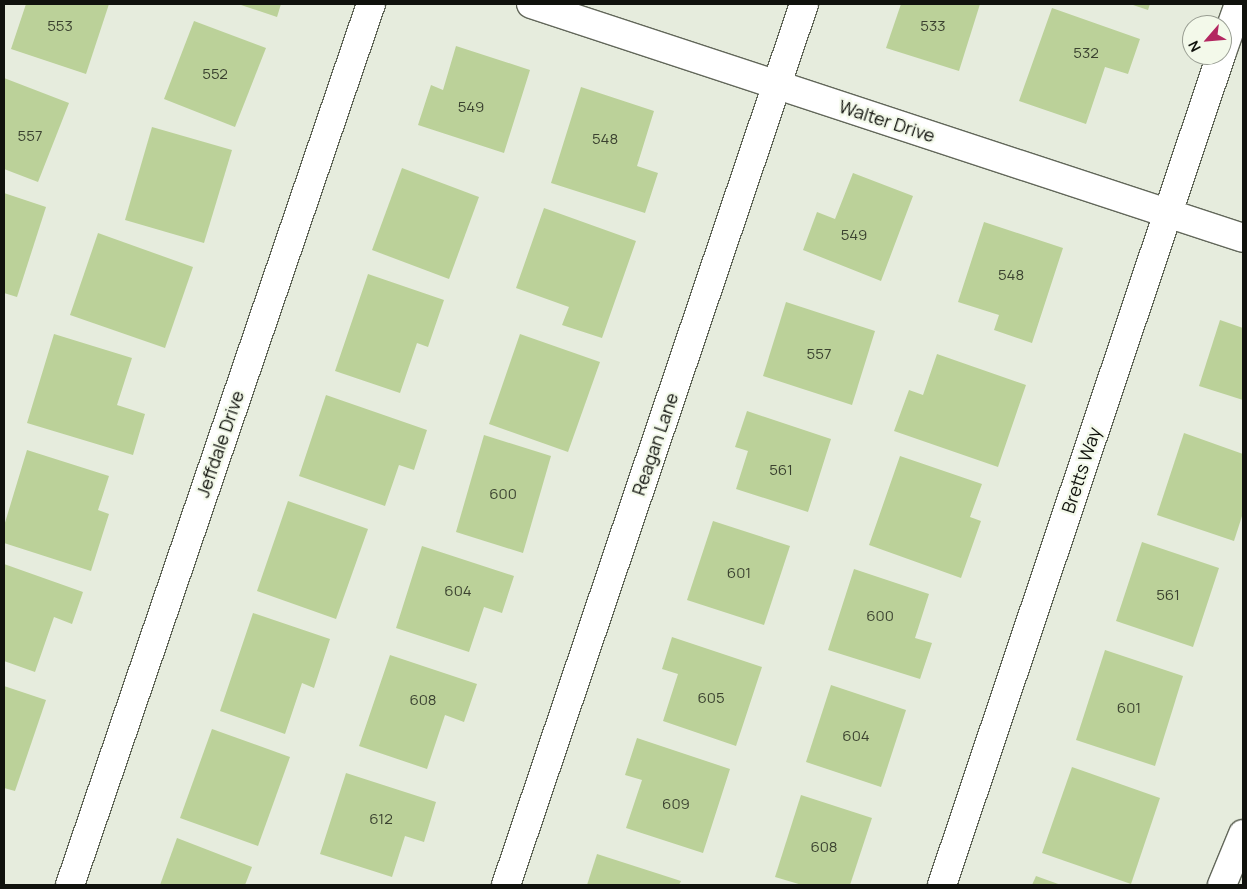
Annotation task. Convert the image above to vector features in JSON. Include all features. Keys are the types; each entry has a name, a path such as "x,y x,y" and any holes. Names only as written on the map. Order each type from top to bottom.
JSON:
{"street":[{"name":"Jeffdale Drive","path":"70,885 370,4"},
{"name":"Walter Drive","path":"531,4 1243,238"},
{"name":"Reagan Lane","path":"506,885 804,4"},
{"name":"Bretts Way","path":"1232,25 1239,4"},
{"name":"Bretts Way","path":"942,885 1218,65"},
{"path":"1222,885 1243,834"}],"building":[{"path":"26,4 109,4 86,74 11,49"},
{"path":"238,4 281,4 277,17"},
{"path":"901,4 980,4 959,71 886,48"},
{"path":"1130,4 1150,4 1148,10"},
{"path":"1052,8 1140,39 1128,74 1105,67 1086,124 1019,101"},
{"path":"194,21 266,48 235,127 164,99"},
{"path":"456,46 530,70 504,153 418,125 431,85 443,90"},
{"path":"4,78 69,103 38,182 4,169"},
{"path":"581,87 654,111 637,166 658,173 645,213 551,183"},
{"path":"152,127 232,150 204,243 125,220"},
{"path":"402,168 479,197 449,279 372,250"},
{"path":"853,173 913,196 881,281 803,250 817,212 835,219"},
{"path":"4,193 46,207 17,297 4,293"},
{"path":"544,208 636,241 602,338 562,325 569,307 516,288"},
{"path":"984,222 1063,248 1032,343 994,330 999,315 958,302"},
{"path":"98,233 193,267 165,348 70,315"},
{"path":"368,274 444,300 428,347 417,343 400,393 335,371"},
{"path":"786,302 875,331 852,405 763,376"},
{"path":"1220,320 1243,328 1243,400 1199,386"},
{"path":"54,334 132,358 117,405 145,414 133,455 27,423"},
{"path":"520,334 600,362 568,452 489,424"},
{"path":"937,354 1026,385 998,467 894,431 909,390 923,395"},
{"path":"326,395 427,430 414,470 399,465 385,506 299,476"},
{"path":"747,411 831,439 808,512 736,489 748,451 735,447"},
{"path":"1184,433 1243,454 1243,513 1234,541 1157,515"},
{"path":"484,435 551,456 523,553 456,532"},
{"path":"27,450 109,476 98,510 109,514 91,571 4,543 4,526"},
{"path":"900,456 982,484 970,517 981,521 961,578 869,545"},
{"path":"288,501 368,529 336,619 257,591"},
{"path":"713,521 790,546 764,625 687,600"},
{"path":"1142,542 1219,568 1193,647 1116,621"},
{"path":"422,546 514,576 502,613 484,607 469,652 396,628"},
{"path":"4,564 83,592 72,624 54,617 35,672 4,661"},
{"path":"854,569 929,594 915,638 932,643 920,679 828,650"},
{"path":"253,613 330,639 314,688 302,683 285,734 220,711"},
{"path":"672,637 762,667 736,746 663,721 678,674 662,669"},
{"path":"1105,650 1183,676 1155,766 1076,740"},
{"path":"390,655 477,684 464,722 445,715 427,769 359,746"},
{"path":"831,685 906,710 881,787 806,762"},
{"path":"4,686 46,700 15,791 4,788"},
{"path":"212,729 290,757 258,846 180,818"},
{"path":"637,738 730,769 703,853 626,828 642,780 625,775"},
{"path":"1072,767 1160,798 1131,884 1042,853"},
{"path":"346,773 436,802 424,842 405,836 392,877 320,854"},
{"path":"801,795 872,818 850,885 802,885 775,877"},
{"path":"177,838 252,867 245,885 160,885"},
{"path":"597,854 681,881 679,885 587,885"},
{"path":"1036,876 1061,885 1032,885"}]}
